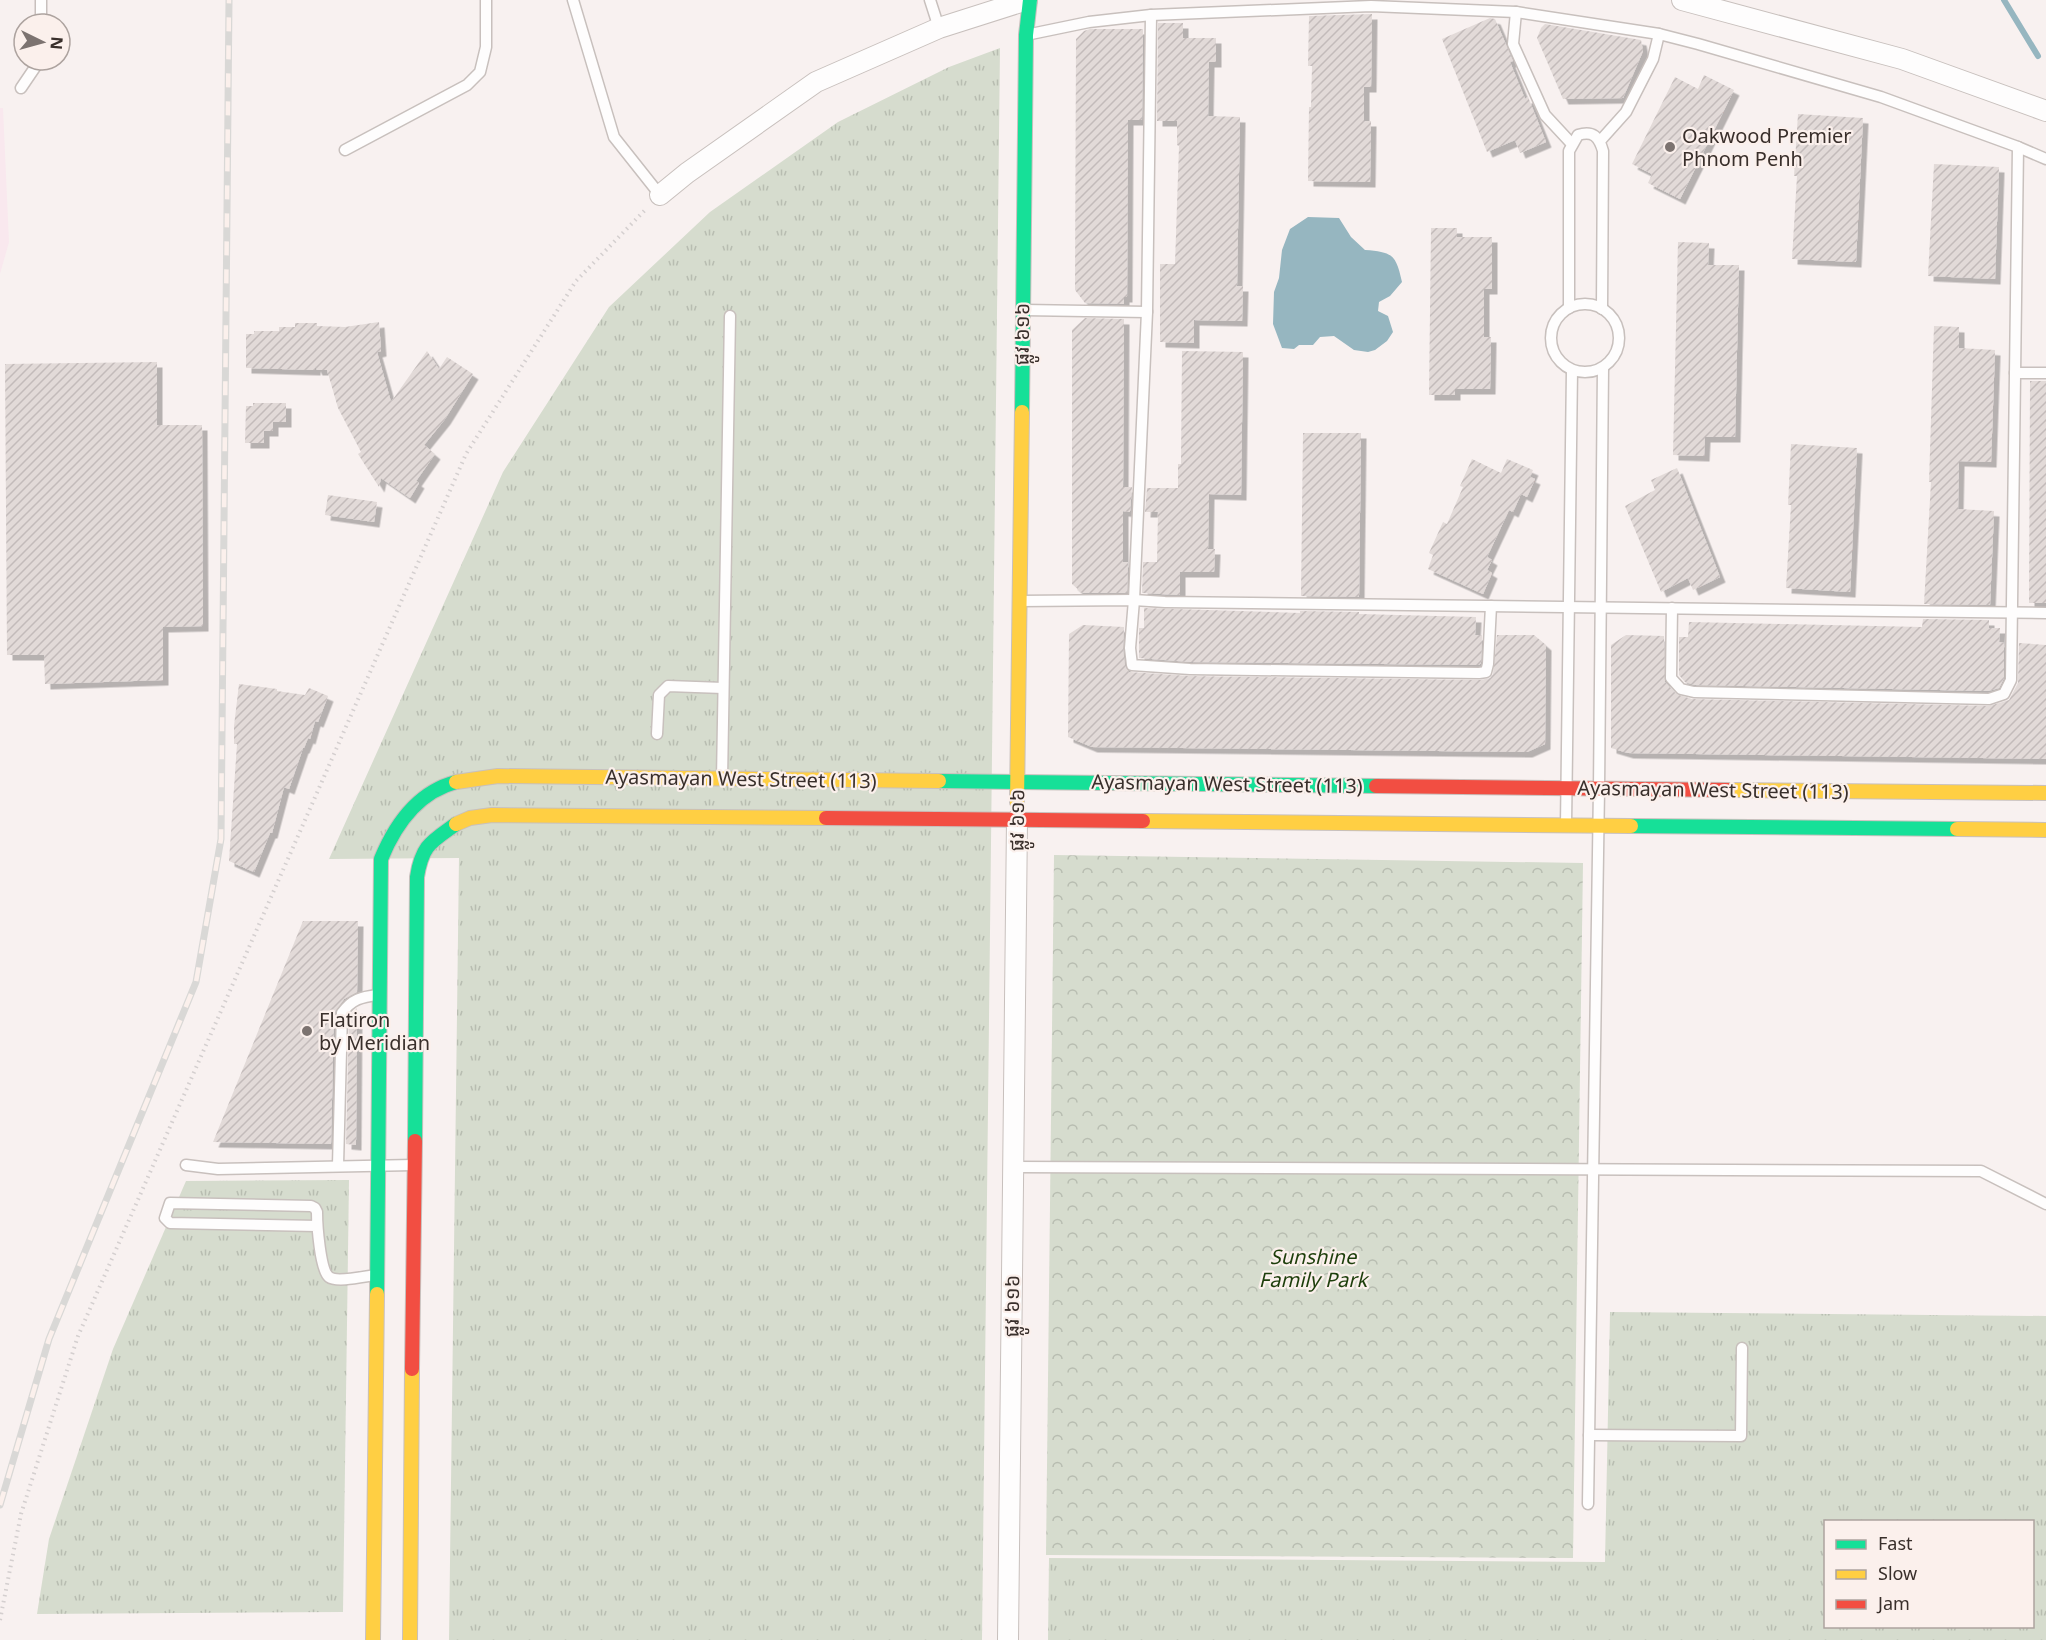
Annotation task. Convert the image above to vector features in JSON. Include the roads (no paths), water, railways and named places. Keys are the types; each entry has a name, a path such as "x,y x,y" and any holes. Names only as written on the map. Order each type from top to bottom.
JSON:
{"street":[{"path":"660,195 687,173 816,82 939,28 1028,0"},
{"name":"ផ្លូវ ៦១៦","path":"1008,1640 1028,0"},
{"path":"1682,0 1902,59 2046,111"},
{"name":"Ayasmayan West Street (113)","path":"373,1640 381,859 387,842 399,824 414,806 433,791 464,779 498,776 722,784 1017,782 1420,791 1566,788 1921,801 2046,793"},
{"path":"1921,801 1921,829"},
{"name":"Ayasmayan West Street (113)","path":"410,1640 401,1604 413,1273 417,877 420,858 430,843 458,822 492,815 721,813 1017,820 1419,819 1566,825 2046,830"},
{"path":"376,1275 413,1273"},
{"path":"374,1604 401,1604"}],"lane":[{"path":"345,150 467,85 480,72 486,47 486,0"},
{"path":"573,0 614,138 660,195"},
{"path":"930,0 939,28"},
{"path":"1026,35 1089,21 1150,15 1371,6 1516,12 1659,34 1698,44 1881,97 2046,159"},
{"path":"1516,12 1513,44 1545,115 1571,143"},
{"path":"1150,15 1147,312 1130,648 1132,665 1190,669 1486,672 1491,606"},
{"path":"1600,141 1626,112 1653,59 1659,34"},
{"path":"21,88 32,72"},
{"path":"1569,308 1569,151 1571,143 1578,135 1586,132 1595,135 1603,151 1602,309"},
{"path":"1672,608 1671,678 1681,689 1694,692 1989,699 2004,694 2011,680 2018,147"},
{"path":"1582,304 1602,309 1616,323 1619,334 1618,346 1612,359 1603,368 1584,372 1572,370 1558,359 1552,348 1551,336 1554,325 1559,316 1569,308 1582,304"},
{"path":"1023,309 1147,312"},
{"path":"722,784 730,316"},
{"path":"1588,1503 1603,368"},
{"path":"1566,825 1572,370"},
{"path":"2015,373 2046,373"},
{"path":"1020,601 1134,600 1165,603 2046,613"},
{"path":"657,734 659,695 668,686 723,688"},
{"path":"338,1166 342,1013 349,1003 361,997 379,995"},
{"path":"186,1165 218,1169 415,1165"},
{"path":"1013,1167 1981,1171 2046,1204"},
{"path":"317,1226 170,1222 165,1218 170,1203 311,1206 317,1212 317,1226 326,1272 330,1277 336,1280 376,1275"},
{"path":"1589,1435 1741,1436 1742,1348"}],"water":[{"path":"1308,217 1339,218 1351,237 1365,250 1387,254 1398,266 1402,282 1390,296 1379,302 1378,311 1388,316 1393,332 1387,341 1375,350 1368,352 1354,350 1334,336 1320,337 1313,345 1299,345 1294,349 1282,348 1273,324 1274,292 1279,278 1282,250 1290,229"}],"waterway":[{"path":"2004,0 2038,56"}],"railway":[{"path":"0,1505 49,1339 196,982 221,839 229,0"}],"place":[{"name":"Oakwood Premier Phnom Penh","path":"1670,147"},
{"name":"Flatiron by Meridian","path":"307,1031"}],"park label":[{"name":"Sunshine Family Park","path":"1313,1268"}]}
